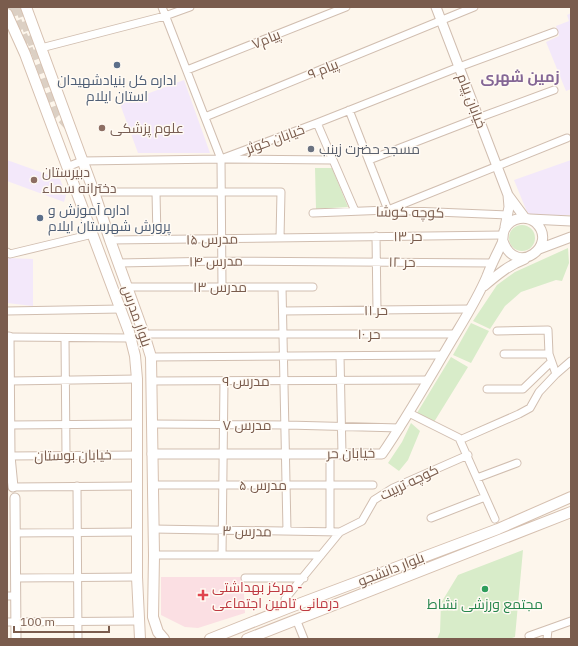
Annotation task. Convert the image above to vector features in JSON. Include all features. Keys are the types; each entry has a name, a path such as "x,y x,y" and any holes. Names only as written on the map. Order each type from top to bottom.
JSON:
{"main road":[{"name":"بلوار مدرس","path":"26,7 94,192 144,334 150,358 154,617 158,632 164,639"},
{"name":"بلوار مدرس","path":"7,14 25,54 66,167 94,234 135,356 137,379 137,577 140,630"},
{"path":"136,455 152,454"},
{"name":"بلوار دانشجو","path":"216,638 288,608 498,529 571,497"},
{"name":"بلوار دانشجو","path":"247,639 571,512"},
{"path":"140,630 149,633 156,626"}],"street":[{"path":"162,7 221,159 222,287"},
{"path":"41,48 165,16 190,7"},
{"name":"پیام۷","path":"186,70 346,7"},
{"name":"خیابان پیام","path":"436,7 508,195 527,219"},
{"name":"پیام ۹","path":"205,117 472,7"},
{"name":"خیابان کوثر","path":"82,160 221,159 554,32"},
{"path":"369,160 554,90"},
{"path":"349,110 388,210 568,138"},
{"path":"317,123 354,211"},
{"path":"221,159 332,160"},
{"path":"66,167 82,160"},
{"path":"94,192 281,192 280,238"},
{"path":"156,192 157,239"},
{"name":"خیابان پیام","path":"503,235 508,215 508,195"},
{"name":"کوچه کوشا","path":"313,213 388,210 508,215"},
{"path":"571,222 527,219 513,220 503,235 505,248 509,253 521,258 532,256 539,249 571,237"},
{"path":"527,219 539,227 542,232 539,249"},
{"path":"7,252 10,254 94,234"},
{"name":"۱۳ حر","path":"313,237 503,235"},
{"name":"خیابان حر","path":"152,454 382,454 400,428 482,288 503,235"},
{"path":"376,236 377,310"},
{"name":"مدرس ۱۵","path":"110,240 313,237"},
{"name":"خیابان حر","path":"482,288 498,273 515,262 527,258"},
{"name":"حر ۱۲","path":"313,261 491,263"},
{"name":"مدرس ۱۴","path":"119,263 313,261"},
{"name":"مدرس ۱۳","path":"127,287 313,287"},
{"path":"282,287 287,531"},
{"path":"7,311 120,309"},
{"name":"حر ۱۱","path":"283,311 470,309"},
{"path":"496,331 548,330 550,362 556,374"},
{"name":"حر ۱۰","path":"144,334 455,334"},
{"path":"16,639 12,622 11,596 16,578 11,554 15,533 15,490 10,485 10,381 8,337 130,338"},
{"path":"64,338 66,455"},
{"path":"504,354 549,354"},
{"path":"150,358 443,355"},
{"path":"340,356 342,454"},
{"path":"409,413 462,439 530,408 539,392 571,361"},
{"path":"487,389 523,389 550,362"},
{"path":"10,381 137,379"},
{"name":"مدرس ۹","path":"151,381 428,380"},
{"path":"222,555 224,381"},
{"path":"10,425 136,424"},
{"name":"مدرس ۷","path":"152,424 400,428"},
{"path":"460,438 484,497 495,519"},
{"path":"330,454 330,532"},
{"name":"خیابان بوستان","path":"9,460 66,455 136,455"},
{"name":"کوچه تربیت","path":"288,608 285,599 304,578 340,532 362,521 374,500 393,488 468,455"},
{"path":"477,478 517,463"},
{"path":"10,485 136,486"},
{"name":"مدرس ۵","path":"152,485 373,485"},
{"path":"77,486 78,639"},
{"path":"432,518 484,497"},
{"path":"7,505 11,504 15,498"},
{"name":"مدرس ۳","path":"153,529 340,532"},
{"path":"15,533 137,532"},
{"path":"154,555 321,555"},
{"path":"16,578 137,577"},
{"path":"245,578 304,578"},
{"path":"296,619 304,639"},
{"path":"12,622 78,621 140,630"},
{"path":"529,636 571,621"},
{"path":"547,639 548,630"}],"shaded area":[{"path":"571,13 571,89 566,91 546,42 559,36 556,26 569,21 567,15"},
{"path":"184,80 210,153 138,153 120,104"},
{"name":"دبیرستان دخترانه سماء","path":"7,160 60,179 66,195 64,202 7,181"},
{"path":"571,160 571,215 531,215 527,212 514,180"},
{"path":"7,258 33,259 33,306 7,303"},
{"name":"مرکز بهداشتی - درمانی تامین اجتماعی","path":"161,577 243,577 245,613 198,628 185,627 161,615"}],"green space":[{"path":"315,168 332,168 348,207 316,209"},
{"path":"522,225 531,229 535,238 531,247 522,251 513,247 509,238 513,229"},
{"path":"568,248 569,263 562,281 556,280 521,292 505,306 490,329 473,321 497,285 515,272"},
{"path":"471,323 489,331 471,363 453,355"},
{"path":"451,357 468,367 434,422 417,413"},
{"path":"411,423 420,431 408,460 399,471 388,463 402,442"},
{"name":"مجتمع ورزشی نشاط","path":"523,550 515,637 509,639 437,639 440,632 441,603 458,575"}],"tunnel":[{"path":"11,7 30,54"},
{"path":"20,7 58,114 70,127"}],"place":[{"name":"اداره کل بنیادشهیدان استان ایلام","path":"117,65"},
{"name":"علوم پزشکی","path":"102,128"},
{"name":"مسجد حضرت زینب","path":"311,149"},
{"name":"دبیرستان دخترانه سماء","path":"34,180"},
{"name":"اداره آموزش و پرورش شهرستان ایلام","path":"40,218"},
{"name":"مجتمع ورزشی نشاط","path":"485,589"},
{"name":"مرکز بهداشتی - درمانی تامین اجتماعی","path":"203,595"}],"district":[{"name":"زمین شهری","path":"520,76"}]}
